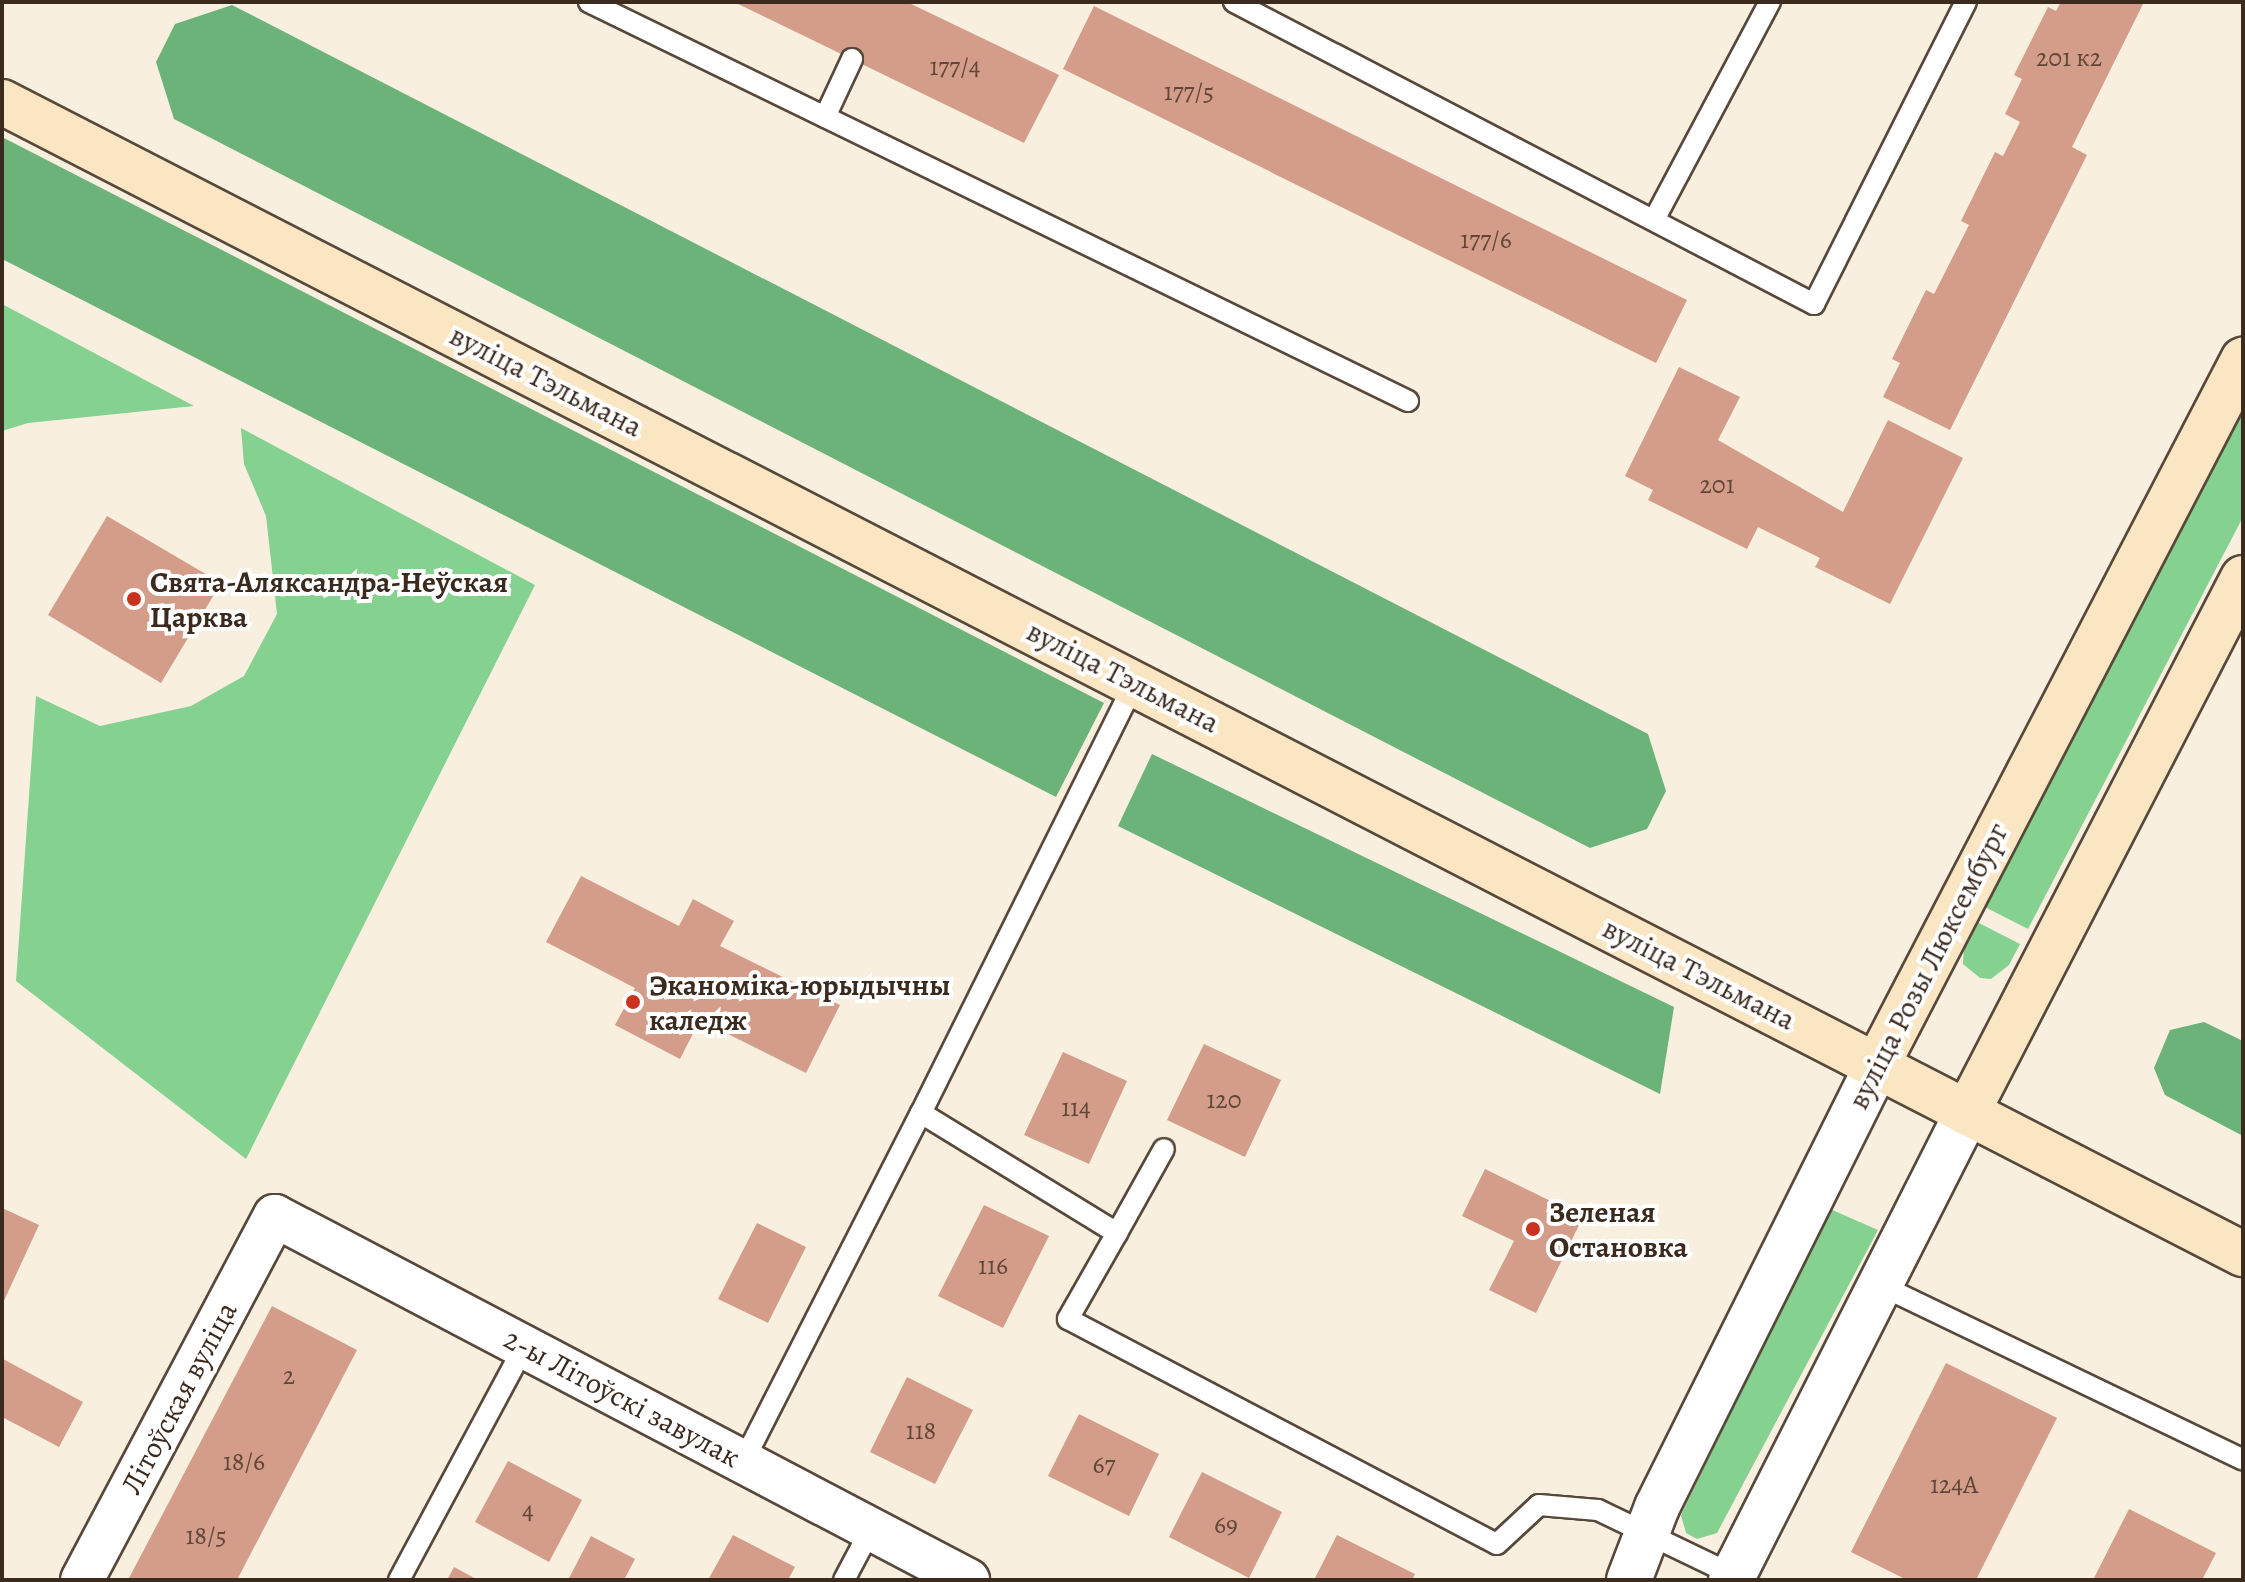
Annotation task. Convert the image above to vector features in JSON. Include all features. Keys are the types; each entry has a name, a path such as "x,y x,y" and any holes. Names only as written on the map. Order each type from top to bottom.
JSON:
{"main road":[{"name":"вуліца Тэльмана","path":"2,102 2243,1254"},
{"name":"вуліца Розы Люксембург","path":"1876,1067 2243,360"},
{"path":"1967,1113 2243,578"}],"street":[{"name":"вуліца Розы Люксембург","path":"1629,1580 1657,1507 1876,1067"},
{"path":"1732,1578 1967,1113"},
{"name":"2-ы Літоўскі завулак","path":"275,1216 968,1580"},
{"name":"Літоўская вуліца","path":"82,1580 275,1216"}],"lane":[{"path":"589,2 1408,401"},
{"path":"1234,2 1655,218 1814,304 1966,2"},
{"path":"1655,218 1770,2"},
{"path":"825,117 852,59"},
{"path":"743,1462 921,1113 1134,683"},
{"path":"921,1113 1117,1233"},
{"path":"1164,1149 1068,1319 1497,1544 1539,1505 1598,1510 1732,1578"},
{"path":"1880,1285 2243,1460"},
{"path":"399,1580 524,1347"},
{"path":"844,1580 871,1529"}],"green space":[{"path":"232,5 1648,734 1666,791 1647,829 1590,848 174,119 156,62 175,24"},
{"path":"2,137 1104,703 1056,797 2,259"},
{"path":"2,304 194,406 28,423 2,431"},
{"path":"2243,409 2243,517 2028,929 1983,906"},
{"path":"241,428 535,585 246,1159 16,981 36,696 100,726 191,706 244,676 277,614 266,516 244,464"},
{"path":"1152,754 1674,1007 1660,1094 1118,826"},
{"path":"1975,921 2020,944 2009,965 1991,979 1980,978 1963,964 1964,942"},
{"path":"2204,1022 2243,1041 2243,1136 2165,1095 2154,1068 2170,1030"},
{"path":"1830,1209 1878,1230 1717,1533 1697,1539 1686,1533 1681,1515"}],"building":[{"path":"734,2 907,2 1059,75 1024,143"},
{"path":"2061,2 2144,2 2072,147 2087,155 1950,430 1883,397 1900,363 1892,359 1926,290 1934,294 1969,225 1961,221 1995,152 2003,156 2020,122 2005,114 2022,79 2014,75 2048,7 2056,11"},
{"path":"1094,6 1687,300 1656,363 1063,69"},
{"path":"1679,367 1740,397 1718,440 1843,512 1888,420 1963,458 1890,604 1815,567 1820,558 1758,527 1747,549 1648,500 1653,490 1625,476"},
{"name":"Свята-Аляксандра-Неўская Царква","path":"107,516 221,583 161,683 48,615"},
{"path":"581,876 679,926 693,899 734,921 720,946 840,1005 806,1073 700,1020 680,1059 615,1025 635,988 546,942"},
{"path":"1204,1044 1281,1080 1245,1157 1167,1120"},
{"path":"1063,1052 1127,1081 1089,1164 1024,1135"},
{"name":"Зеленая Остановка","path":"1485,1169 1583,1217 1536,1313 1489,1290 1514,1241 1462,1216"},
{"path":"984,1205 1049,1236 1003,1328 938,1296"},
{"path":"2,1208 39,1225 2,1305"},
{"path":"757,1223 806,1247 768,1323 718,1299"},
{"path":"272,1306 357,1350 237,1580 128,1580"},
{"path":"3,1359 83,1402 59,1447 2,1417"},
{"path":"1946,1363 2057,1418 1976,1580 1907,1580 1851,1552"},
{"path":"907,1377 973,1410 935,1484 870,1452"},
{"path":"1079,1414 1159,1454 1129,1516 1048,1476"},
{"path":"508,1461 582,1500 549,1562 475,1522"},
{"path":"1202,1472 1282,1512 1249,1578 1169,1537"},
{"path":"2129,1509 2216,1553 2202,1580 2093,1580"},
{"path":"733,1535 795,1567 788,1580 708,1580"},
{"path":"1337,1535 1415,1574 1412,1580 1314,1580"},
{"path":"591,1536 635,1559 624,1580 568,1580"},
{"path":"454,1567 478,1580 447,1580"}],"place":[{"name":"Свята-Аляксандра-Неўская Царква","path":"134,599"},
{"name":"Эканоміка-юрыдычны каледж","path":"633,1002"},
{"name":"Зеленая Остановка","path":"1533,1229"}]}
